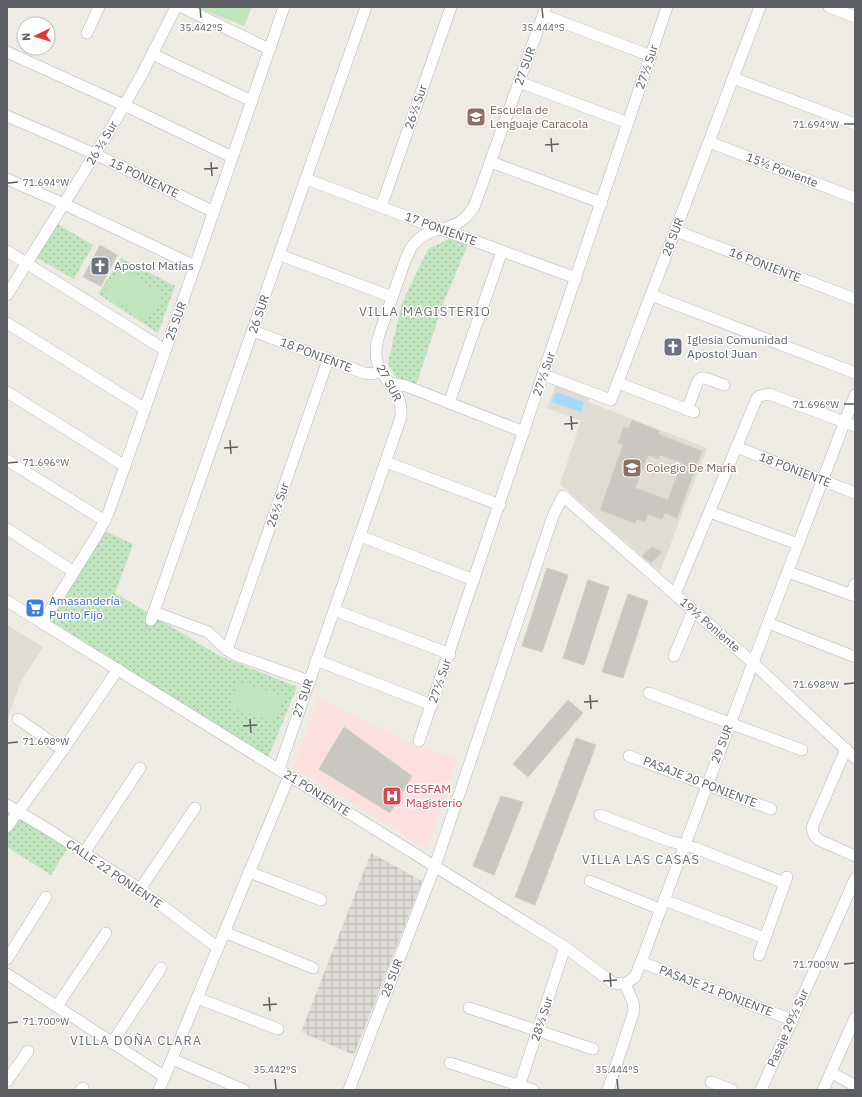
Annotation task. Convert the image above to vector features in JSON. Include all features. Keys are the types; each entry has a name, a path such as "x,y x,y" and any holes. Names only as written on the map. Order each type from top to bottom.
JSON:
{"street":[{"path":"87,33 99,7"},
{"name":"26 ½ Sur","path":"7,295 124,105 176,7"},
{"path":"182,7 270,50"},
{"name":"25 SUR","path":"42,623 105,522 284,7"},
{"name":"26 SUR","path":"227,650 208,632 153,616 366,7"},
{"name":"26½ Sur","path":"381,207 451,7"},
{"name":"27½ Sur","path":"419,741 450,654 667,7"},
{"name":"28 SUR","path":"544,375 611,400 760,7"},
{"path":"829,7 855,17"},
{"path":"545,11 651,56"},
{"name":"27 SUR","path":"279,770 308,682 400,423 401,412 399,398 390,383 380,371 376,359 377,341 392,297 406,258 412,246 427,234 457,224 470,213 477,201 545,11"},
{"path":"7,52 124,105 232,157"},
{"path":"152,54 252,101"},
{"path":"734,78 855,124"},
{"path":"519,82 628,123"},
{"name":"15 PONIENTE","path":"7,116 95,154 214,212"},
{"name":"15½ Poniente","path":"709,142 855,198"},
{"path":"491,162 602,203"},
{"path":"7,179 64,204 195,266"},
{"name":"17 PONIENTE","path":"306,179 576,278"},
{"name":"16 PONIENTE","path":"676,231 855,299"},
{"path":"7,251 166,350"},
{"path":"449,403 502,251"},
{"path":"280,255 392,297"},
{"path":"651,295 855,373"},
{"path":"7,323 145,409"},
{"name":"18 PONIENTE","path":"253,331 364,373 373,374 380,371"},
{"name":"26½ Sur","path":"227,650 328,360"},
{"path":"618,383 690,411 698,380 705,378 724,385"},
{"path":"390,383 406,386 524,432"},
{"path":"7,392 125,466"},
{"path":"675,594 754,402 760,396 769,394 850,424"},
{"name":"29 SUR","path":"625,984 635,977 641,962 822,481 850,424 855,395"},
{"name":"18 PONIENTE","path":"736,447 855,493"},
{"path":"7,460 105,522"},
{"path":"386,462 500,504"},
{"name":"28 SUR","path":"349,1090 435,866 553,516 563,496"},
{"name":"19½ Poniente","path":"563,496 753,663 855,758"},
{"path":"710,512 798,544"},
{"path":"7,529 74,572"},
{"path":"360,536 474,580"},
{"path":"788,572 853,595 855,584"},
{"name":"21 PONIENTE","path":"7,601 565,947 613,983 625,984"},
{"path":"334,610 450,654"},
{"path":"674,656 694,611"},
{"path":"768,623 855,657"},
{"path":"227,650 236,655 308,682"},
{"path":"316,660 432,705"},
{"path":"7,827 63,750 118,669"},
{"path":"649,693 802,750"},
{"path":"18,719 63,750"},
{"path":"846,749 813,825 813,833 819,840 855,856"},
{"name":"PASAJE 20 PONIENTE","path":"629,756 771,809"},
{"path":"84,853 140,768"},
{"path":"160,1090 248,872 289,776"},
{"name":"CALLE 22 PONIENTE","path":"7,805 140,889 218,948"},
{"path":"140,889 195,808"},
{"path":"600,816 669,841 695,848 786,879 758,954"},
{"path":"248,872 321,900"},
{"name":"Pasaje 29½ Sur","path":"761,1090 855,879"},
{"path":"590,881 765,938"},
{"path":"7,959 46,897"},
{"path":"224,932 312,968"},
{"path":"57,1006 106,933"},
{"name":"28½ Sur","path":"519,1088 565,947"},
{"name":"PASAJE 21 PONIENTE","path":"641,962 792,1020"},
{"path":"112,1043 161,968"},
{"path":"7,974 165,1077"},
{"path":"608,1090 634,1011 633,1002 625,984"},
{"path":"197,998 278,1029"},
{"path":"469,1008 593,1049"},
{"path":"823,1090 855,1018"},
{"path":"7,1081 28,1051"},
{"path":"172,1059 244,1090"},
{"path":"450,1063 519,1088 533,1090"},
{"path":"831,1072 855,1086"},
{"path":"710,1082 732,1090"}],"shaded area":[{"name":"Colegio De María","path":"556,385 590,397 588,402 707,448 660,572 560,484 581,421 547,408"},
{"path":"7,625 43,647 20,683 7,720"},
{"name":"CESFAM Magisterio","path":"318,698 417,746 456,759 427,849 294,767"},
{"path":"371,853 422,881 354,1055 301,1032"}],"green space":[{"path":"196,7 252,7 244,26"},
{"path":"57,224 93,245 74,279 37,258"},
{"path":"451,238 468,244 444,301 416,385 396,377 388,363 402,303 428,249"},
{"path":"121,258 175,286 158,333 98,294"},
{"path":"121,268 163,295 146,321 104,293"},
{"path":"104,531 133,544 115,593 218,655 297,687 268,758 51,621"},
{"path":"237,681 284,696 275,722 230,707"},
{"path":"17,813 70,844 51,875 7,847 7,830"}],"water":[{"path":"556,392 584,402 581,412 552,402"}],"building":[{"name":"Apostol Matías","path":"100,245 117,255 101,286 83,277"},
{"path":"632,420 659,431 658,434 702,451 677,518 665,513 662,519 648,514 645,522 637,519 635,523 600,510 623,445 618,443 624,427 629,429","holes":["648,455 658,459 660,455 682,463 668,500 635,488"]},
{"path":"652,547 662,552 651,563 642,556"},
{"path":"547,568 568,575 542,652 522,646"},
{"path":"588,580 609,587 584,665 563,658"},
{"path":"628,594 648,601 623,678 602,672"},
{"path":"568,700 583,713 528,777 513,764"},
{"path":"344,727 412,776 390,813 319,769"},
{"path":"576,738 596,745 535,905 515,897"},
{"path":"501,796 523,802 494,875 473,866"}],"place":[{"name":"Escuela de Lenguaje Caracola","path":"476,117"},
{"name":"Apostol Matías","path":"100,266"},
{"name":"Iglesia Comunidad Apostol Juan","path":"673,347"},
{"name":"Colegio De María","path":"632,468"},
{"name":"Amasandería Punto Fijo","path":"35,608"},
{"name":"CESFAM Magisterio","path":"392,796"}],"district":[{"name":"VILLA MAGISTERIO","path":"425,311"},
{"name":"VILLA LAS CASAS","path":"641,859"},
{"name":"VILLA DOÑA CLARA","path":"136,1040"}]}
